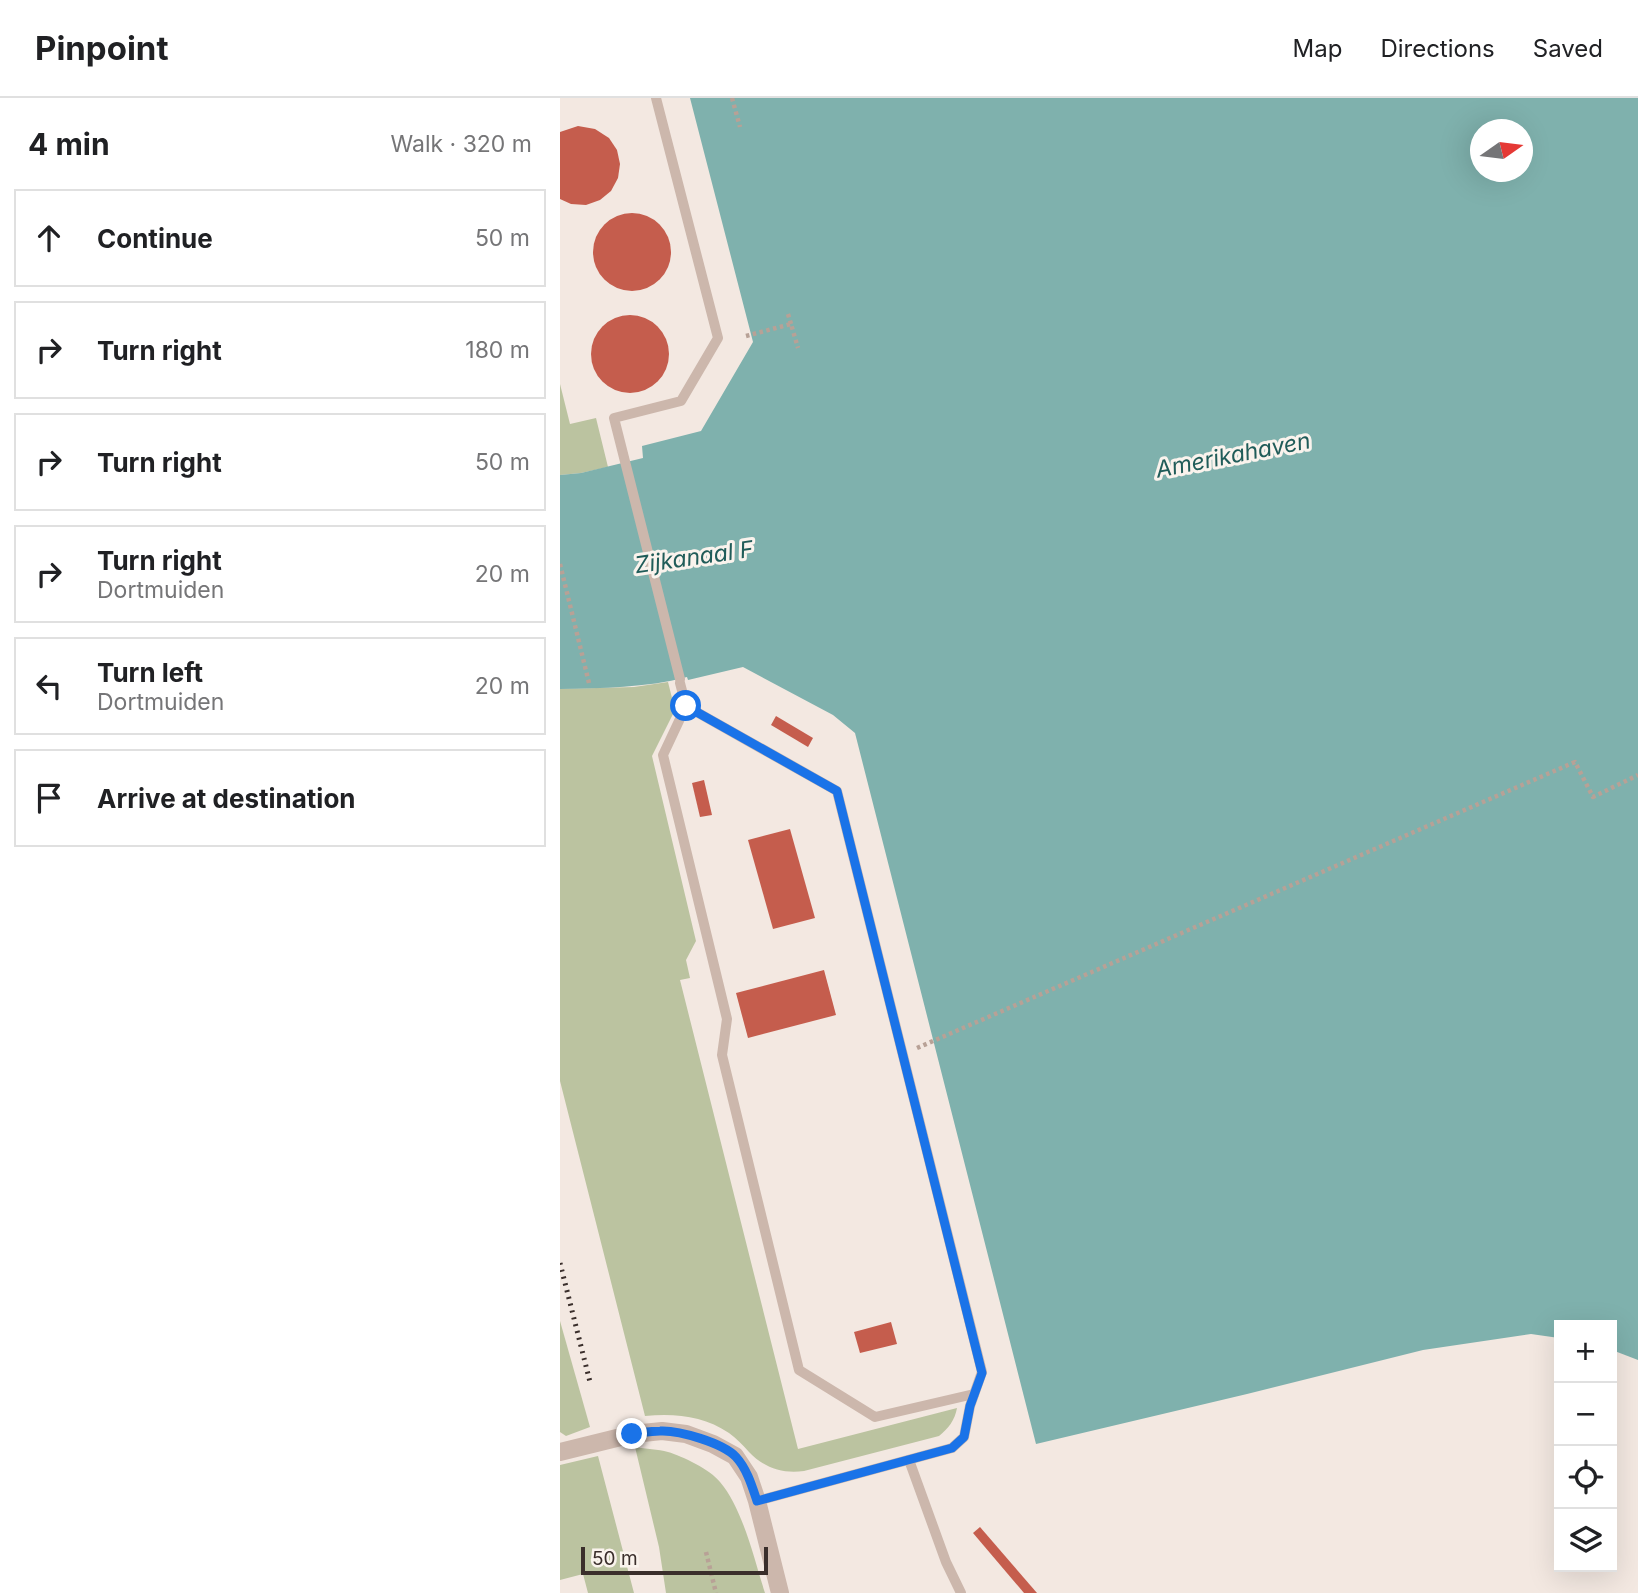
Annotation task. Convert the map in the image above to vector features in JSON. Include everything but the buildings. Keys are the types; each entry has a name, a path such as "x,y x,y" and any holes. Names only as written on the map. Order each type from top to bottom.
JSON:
{"street":[{"path":"560,1452 632,1434 662,1431 685,1434 713,1444 735,1456 749,1477 757,1501 780,1593"}],"lane":[{"path":"656,98 719,338 681,401 614,418 686,706 663,755 727,1019 722,1055 799,1370 875,1417 974,1394"},
{"path":"686,706 837,791 982,1373 970,1406 964,1437 952,1448 757,1501"},
{"path":"909,1460 946,1562 961,1593"}],"path":[{"path":"732,98 740,127"},
{"path":"788,314 798,348"},
{"path":"746,336 791,324"},
{"path":"560,564 589,683"},
{"path":"910,1051 1575,762 1593,797 1638,775"},
{"path":"705,1552 716,1593"}],"green space":[{"path":"560,384 570,424 596,418 608,467 560,475"},
{"path":"668,682 675,710 652,756 696,941 686,960 690,978 680,980 798,1449 957,1408 951,1424 939,1436 804,1471 789,1472 774,1469 761,1462 729,1433 710,1423 678,1416 645,1416 560,1081 560,689 634,687"},
{"path":"560,1321 590,1427 566,1436 560,1432"},
{"path":"635,1447 664,1451 681,1457 716,1477 728,1493 741,1520 765,1593 666,1593 659,1547"},
{"path":"598,1456 634,1593 588,1593 583,1574 560,1580 560,1465"}],"water":[{"path":"690,98 1638,98 1638,1360 1617,1352 1617,1320 1554,1320 1554,1337 1531,1334 1423,1350 1036,1444 855,733 833,715 743,667 688,680 687,677 640,685 560,689 560,475 581,473 643,458 642,446 701,431 753,342"}],"railway":[{"path":"560,1263 590,1382"}],"route":[{"path":"632,1434 662,1431 685,1434 713,1444 735,1456 749,1477 757,1501 952,1448 964,1437 970,1406 982,1373 837,791 686,706"}],"water label":[{"name":"Amerikahaven","path":"1233,455"},
{"name":"Zijkanaal F","path":"694,557"}]}
